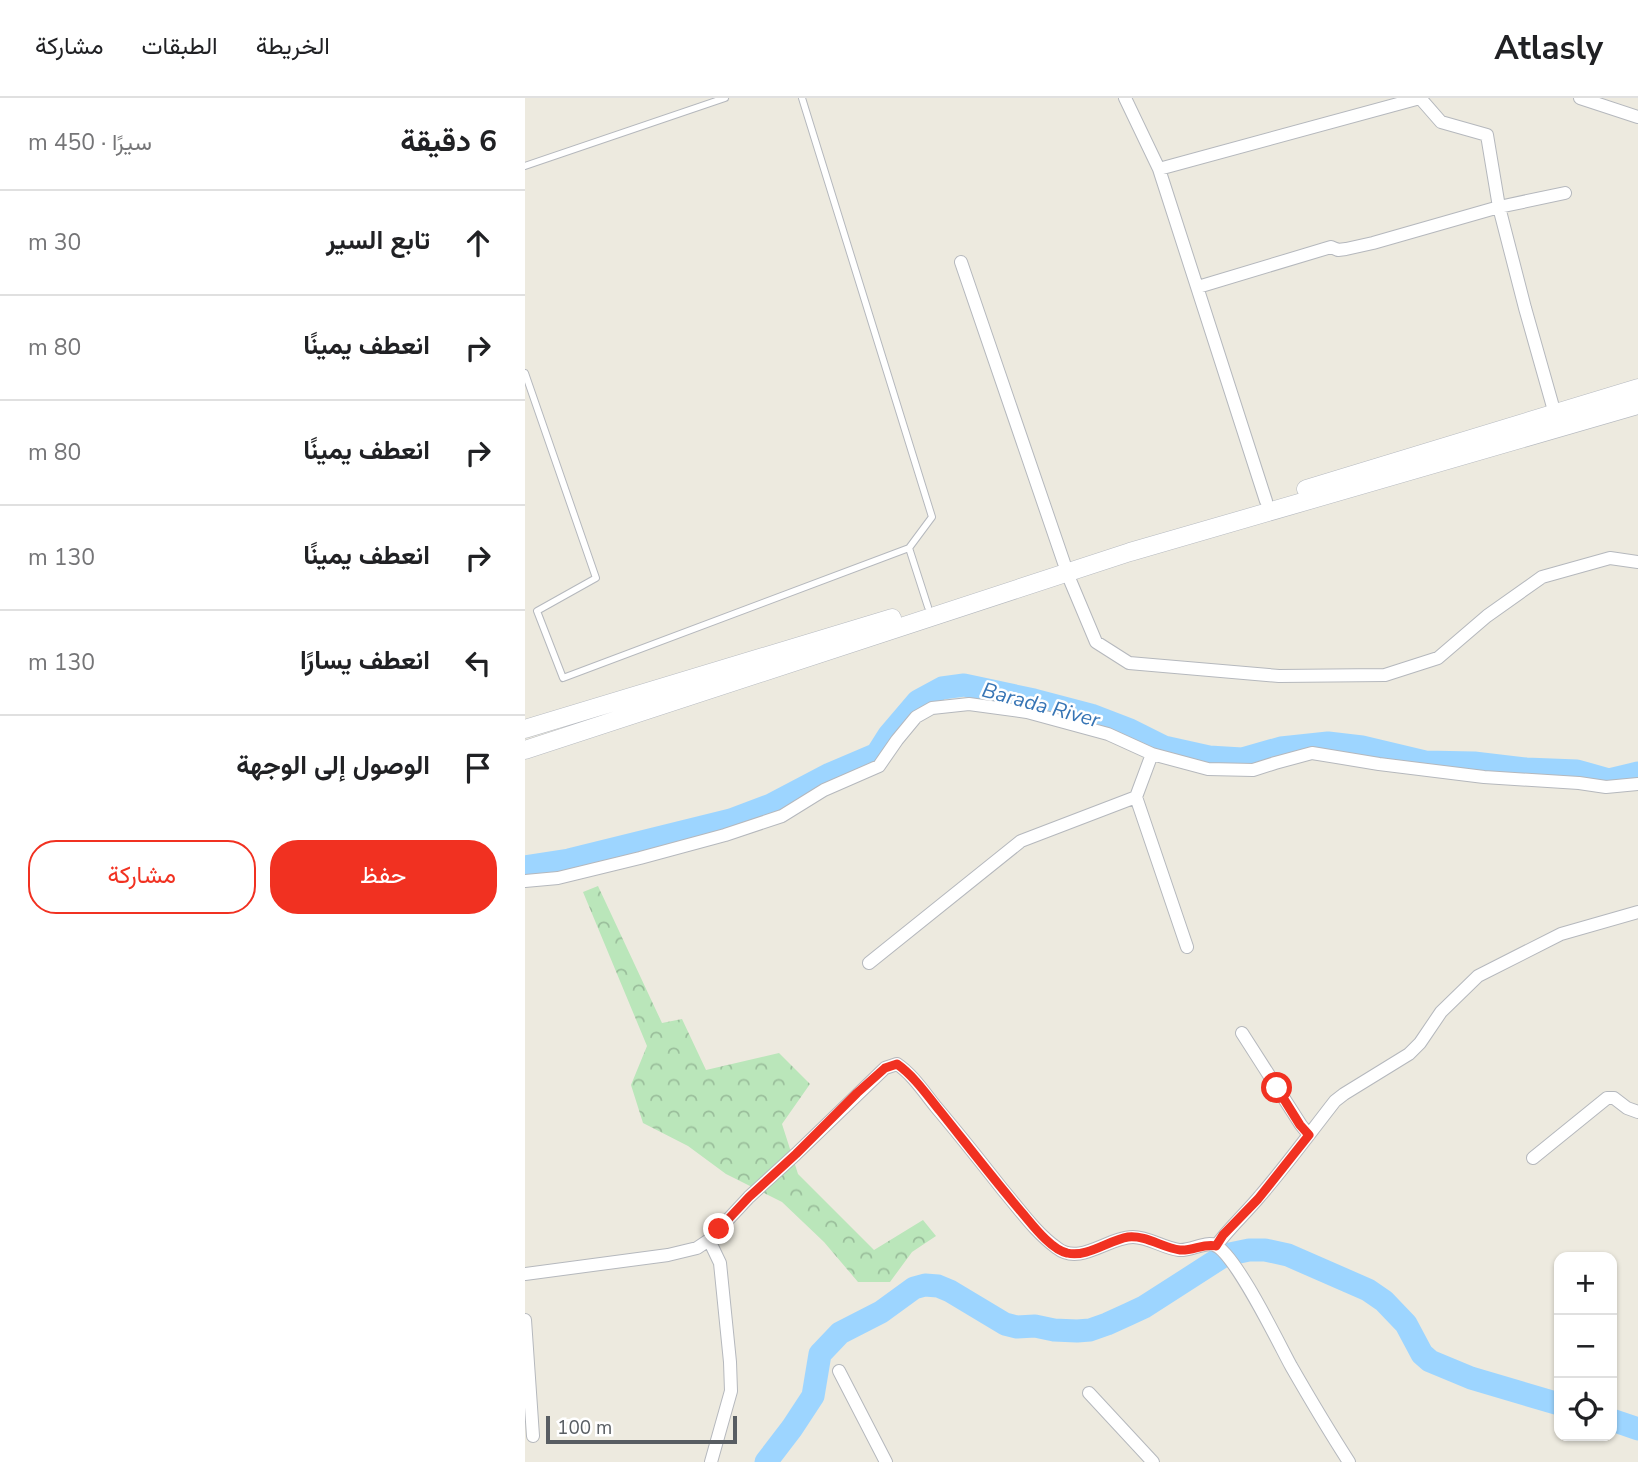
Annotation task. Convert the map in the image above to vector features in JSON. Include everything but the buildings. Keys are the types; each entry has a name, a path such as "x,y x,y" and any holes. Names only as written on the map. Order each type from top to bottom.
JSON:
{"main road":[{"path":"525,750 1266,501 1638,388"},
{"path":"525,729 928,607 1130,552 1638,405"}],"street":[{"path":"1125,98 1160,169 1266,501"},
{"path":"1160,169 1420,98 1441,122 1487,135 1499,207 1555,414"},
{"path":"1580,98 1638,117"},
{"path":"1198,287 1331,247 1338,250 1373,243 1499,207 1565,192"},
{"path":"961,262 1065,568 1096,642 1129,663 1279,676 1385,676 1438,658 1487,617 1542,577 1610,558 1638,562"},
{"path":"525,881 558,878 640,858 782,816 824,790 879,766 916,718 932,708 969,704 1027,712 1108,734 1152,754 1208,769 1253,770 1312,754 1484,777 1606,787 1638,784"},
{"path":"1152,754 1136,797 1187,947"},
{"path":"869,963 1021,841 1136,797"},
{"path":"1218,1247 1223,1235 1258,1199 1335,1101 1409,1054 1420,1044 1441,1012 1478,976 1561,934 1638,912"},
{"path":"1242,1033 1309,1135"},
{"path":"525,1274 668,1255 697,1248 709,1240 749,1197 885,1068 897,1064 923,1091 1031,1223 1063,1252 1082,1253 1114,1241 1135,1237 1178,1250 1209,1244 1218,1247 1236,1266 1305,1390 1349,1462"},
{"path":"1533,1158 1608,1098 1614,1098 1638,1112"},
{"path":"709,1240 720,1263 731,1391 711,1462"},
{"path":"525,1320 533,1436"},
{"path":"839,1371 886,1462"},
{"path":"1089,1392 1153,1462"}],"lane":[{"path":"525,166 725,98"},
{"path":"525,373 596,578 537,611 563,678 909,548 932,517 802,98"},
{"path":"909,548 928,607"}],"green space":[{"path":"598,886 662,1023 682,1019 706,1070 779,1053 810,1084 782,1124 798,1174 874,1250 923,1220 936,1236 912,1252 890,1282 858,1282 824,1242 782,1202 726,1174 688,1146 643,1123 631,1085 647,1046 583,892"}],"waterway":[{"name":"Barada River","path":"525,867 569,860 731,820 771,805 830,774 877,754 889,735 918,701 942,688 964,685 1091,715 1164,747 1209,757 1242,759 1281,748 1328,743 1362,747 1425,762 1577,771 1609,780 1638,773"},
{"name":"Barada River","path":"766,1462 813,1396 820,1354 840,1333 881,1312 914,1288 938,1286 1005,1324 1017,1327 1090,1330 1144,1307 1225,1255 1249,1250 1288,1255 1368,1290 1384,1301 1406,1324 1422,1354 1430,1361 1471,1378 1554,1403"},
{"name":"Barada River","path":"1617,1422 1638,1429"}],"route":[{"path":"719,1229 857,1093 885,1068 897,1064 923,1091 1031,1223 1063,1252 1082,1253 1126,1237 1135,1237 1178,1250 1209,1244 1216,1246 1281,1172 1309,1135 1277,1088"}]}
